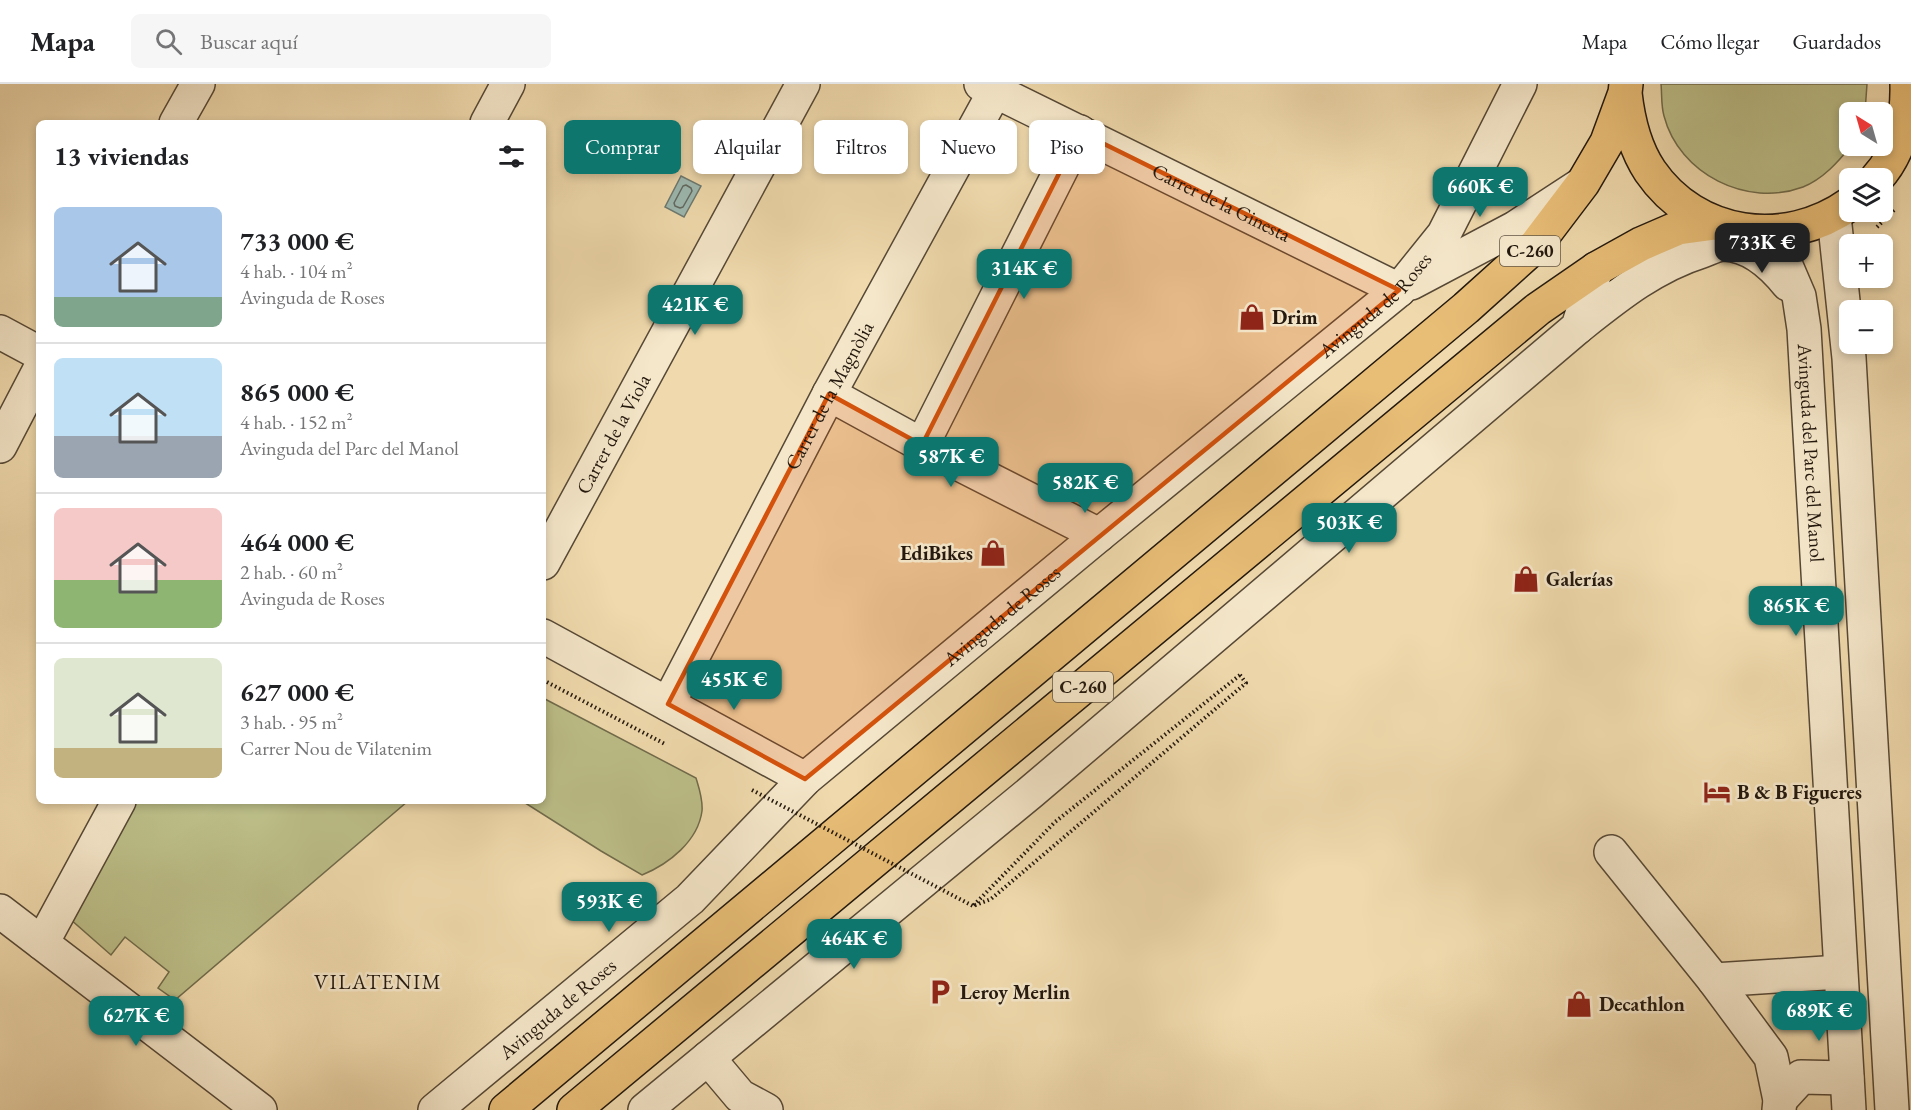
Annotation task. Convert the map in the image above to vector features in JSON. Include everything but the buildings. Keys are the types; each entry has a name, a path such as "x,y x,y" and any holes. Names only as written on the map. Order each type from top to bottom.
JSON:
{"highway":[{"name":"C-260","path":"507,1110 1466,308 1536,245 1583,183 1606,142 1625,88"},
{"name":"C-260","path":"1625,88 1628,119 1637,146 1650,171 1668,193 1690,210 1715,223 1742,231 1772,232 1804,228 1839,211"},
{"path":"1885,168 1899,140 1909,96"},
{"name":"C-260","path":"573,1110 1538,309 1596,269 1678,228 1715,223"}],"street":[{"path":"178,120 198,84"},
{"path":"489,120 508,84"},
{"name":"Carrer de la Viola","path":"546,557 803,84"},
{"name":"Avinguda de Roses","path":"435,1110 690,899 805,779 1399,290 1444,234 1520,84"},
{"name":"Carrer de la Ginesta","path":"988,87 1055,120"},
{"name":"Carrer de la Magnòlia","path":"668,704 988,87"},
{"name":"Carrer de la Ginesta","path":"1105,144 1399,290"},
{"path":"922,445 1059,174"},
{"path":"1399,290 1515,228 1583,183"},
{"path":"1843,222 1892,1110"},
{"name":"Avinguda del Parc del Manol","path":"1772,232 1799,296 1805,350 1849,1110"},
{"path":"645,1110 1031,792 1629,286 1677,259 1723,244 1755,253 1778,271 1799,296"},
{"path":"1578,327 1596,269"},
{"path":"0,332 36,351"},
{"path":"0,446 36,377"},
{"path":"829,394 922,445 1099,535"},
{"path":"546,638 805,779"},
{"path":"42,943 117,804"},
{"path":"1611,852 1714,980 1771,1057 1780,1105"},
{"path":"0,911 260,1110"},
{"path":"1714,980 1840,972"},
{"path":"708,1058 740,1096 765,1110"},
{"path":"1780,1105 1801,1077 1847,1078"}],"path":[{"path":"1873,231 1896,207"},
{"path":"742,785 973,906 991,899 1246,683 1240,675 1055,822 973,906"},
{"path":"546,683 669,746"}],"highlighted area":[{"path":"1080,132 1399,290 805,779 668,704 829,394 922,445"}],"green space":[{"path":"1661,84 1867,84 1866,102 1839,102 1839,156 1842,156 1824,175 1803,187 1782,192 1760,193 1738,189 1718,181 1700,169 1684,155 1672,137 1662,104"},
{"path":"546,700 696,778 702,802 699,822 688,842 672,858 642,875 527,804 546,804"},
{"path":"131,804 404,804 175,1000 158,988 169,972 125,937 111,955 69,918"}],"water":[{"path":"681,176 701,186 684,217 665,207"}],"place":[{"name":"Drim","path":"1252,317"},
{"name":"EdiBikes","path":"993,553"},
{"name":"Galerías","path":"1526,579"},
{"name":"B & B Figueres","path":"1717,792"},
{"name":"Leroy Merlin","path":"940,992"},
{"name":"Decathlon","path":"1579,1004"}],"district":[{"name":"VILATENIM","path":"378,982"}]}
